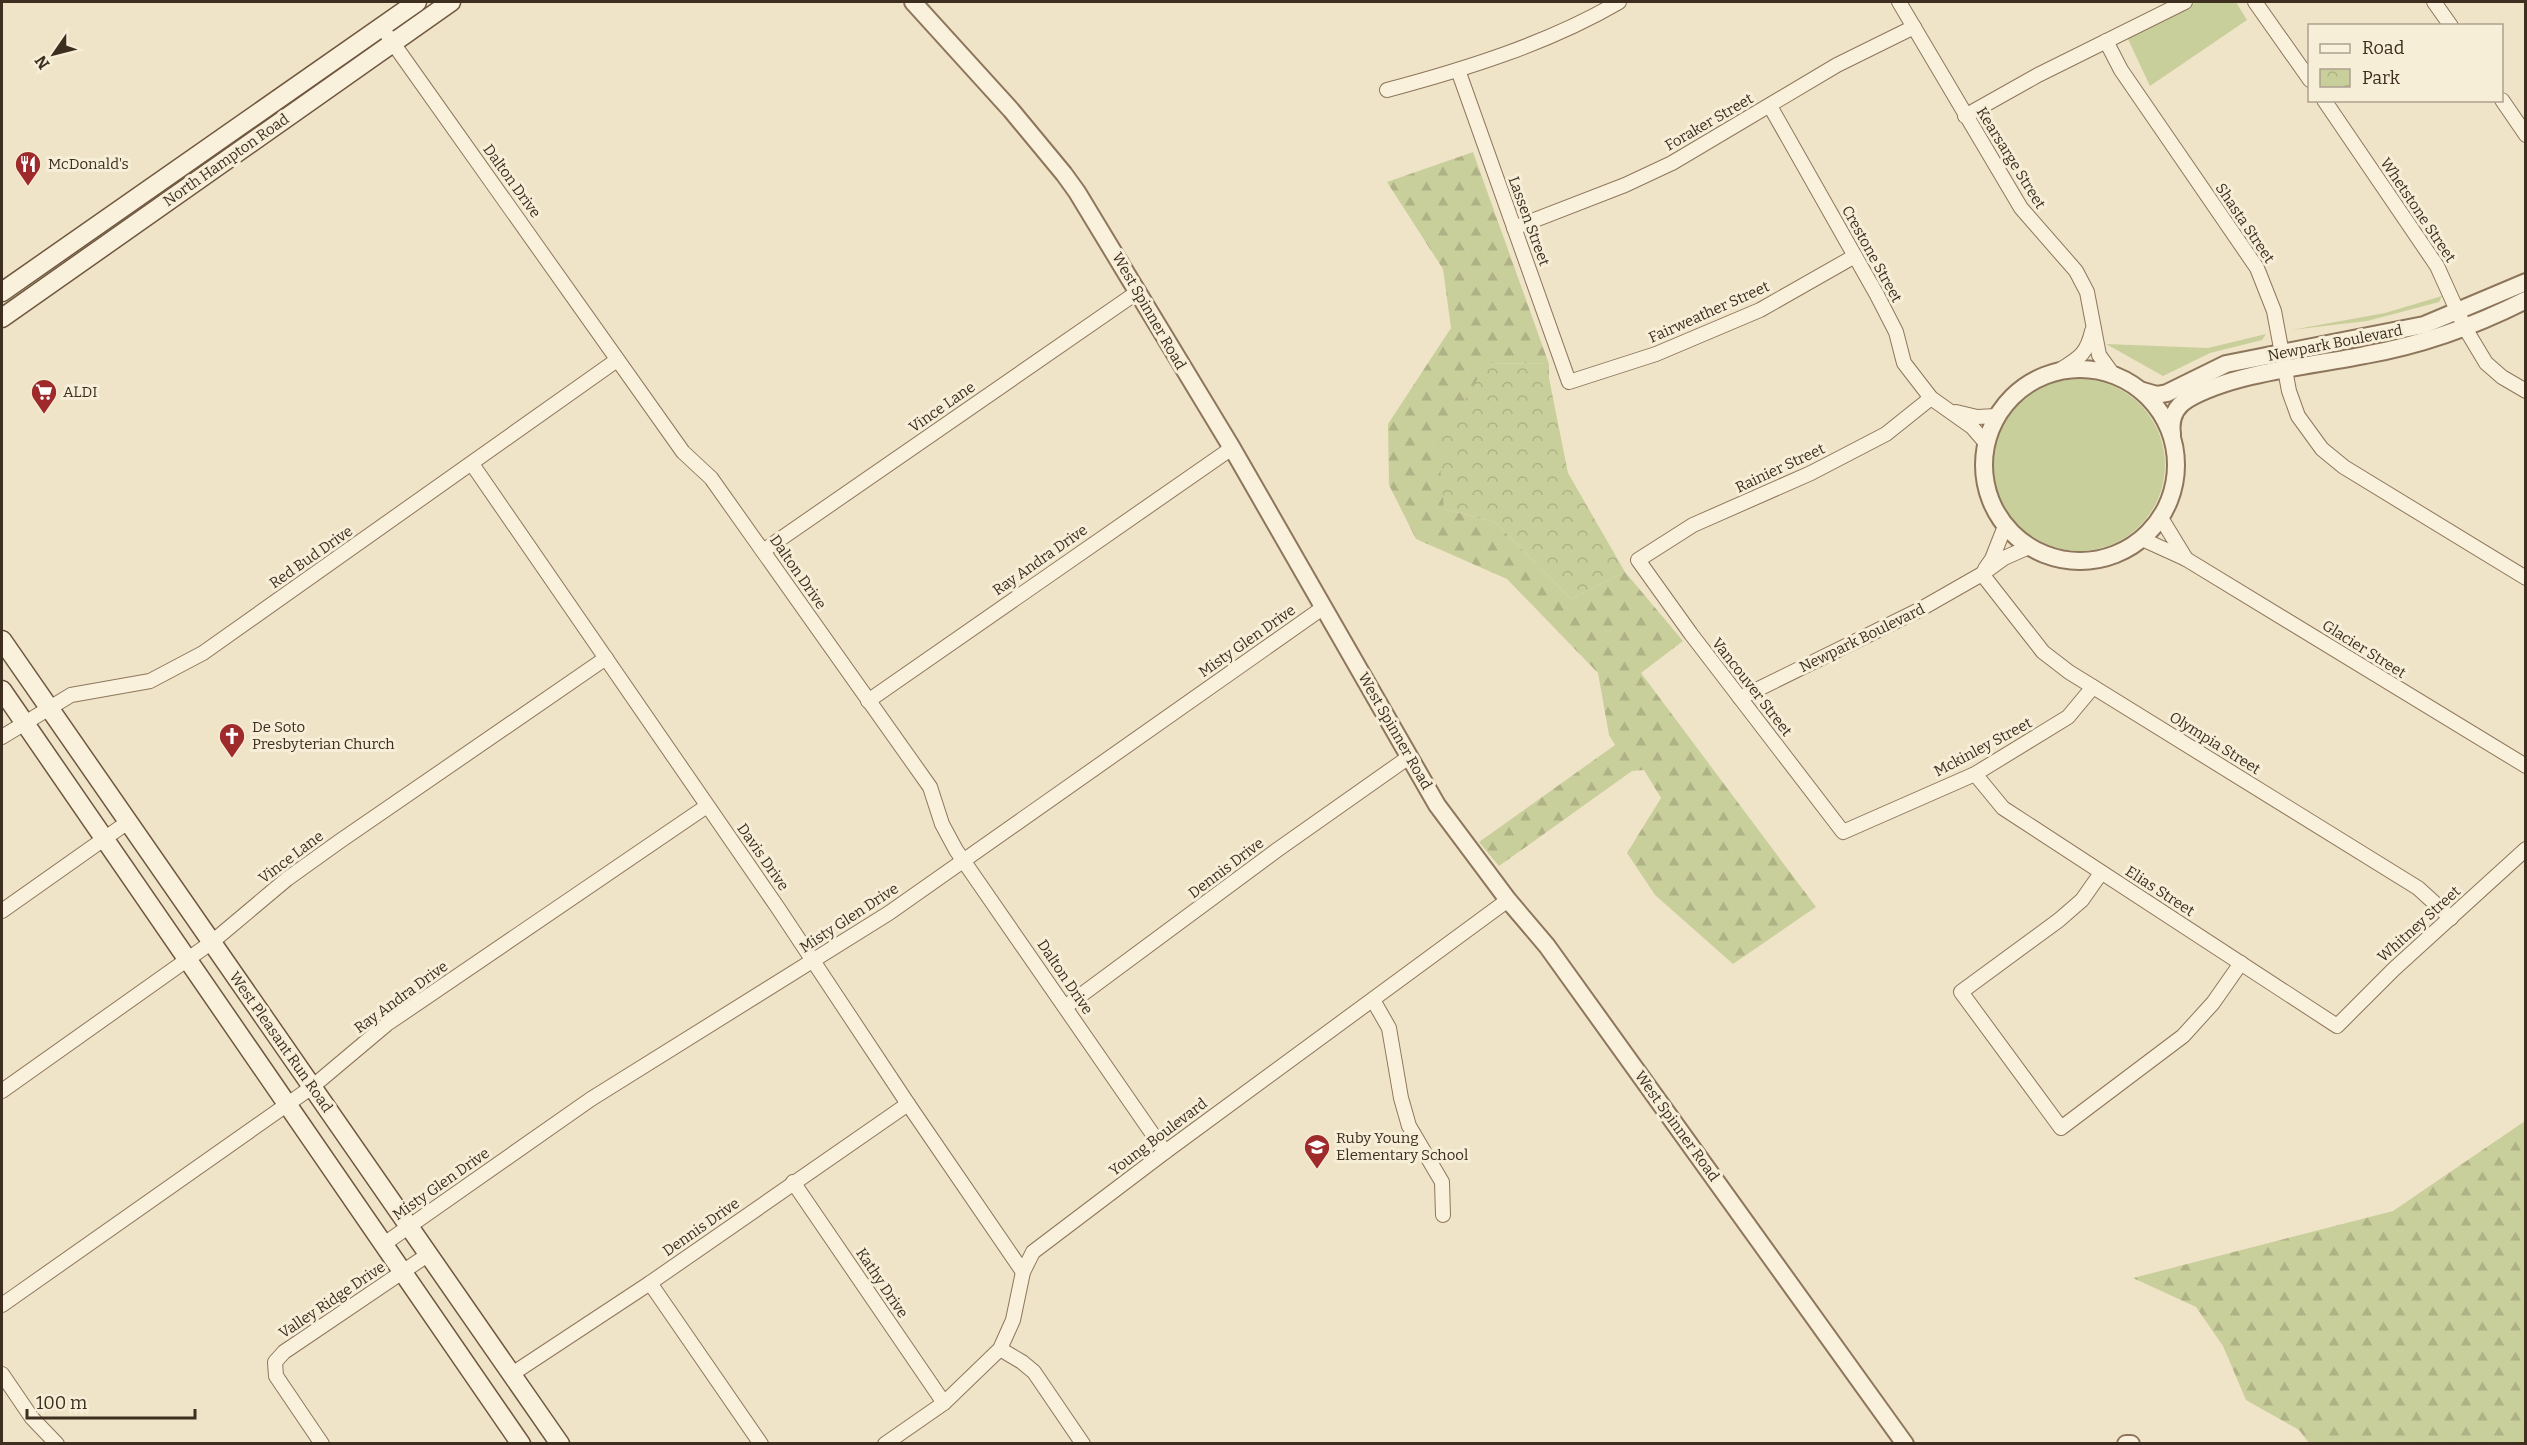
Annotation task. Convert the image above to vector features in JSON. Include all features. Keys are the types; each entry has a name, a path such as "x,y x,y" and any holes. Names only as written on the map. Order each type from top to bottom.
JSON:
{"main road":[{"name":"North Hampton Road","path":"2,292 417,2"},
{"name":"North Hampton Road","path":"2,318 451,2"},
{"path":"102,222 113,239"},
{"name":"West Pleasant Run Road","path":"2,640 560,1443"},
{"name":"West Pleasant Run Road","path":"2,690 521,1443"}],"street":[{"name":"West Spinner Road","path":"913,2 1064,174 1138,291 1232,448 1437,805 1508,900 1547,946 1905,1443"},
{"path":"1387,90 1458,70 1556,33 1619,2"},
{"name":"Kearsarge Street","path":"1899,2 2020,208 2076,271 2087,292 2099,355 2112,373"},
{"path":"1965,116 2038,75 2185,2"},
{"path":"2255,2 2308,77"},
{"path":"2434,2 2450,24"},
{"name":"Dalton Drive","path":"381,27 683,452 711,478 930,787 942,824 963,860 1165,1152"},
{"name":"Foraker Street","path":"1514,228 1625,185 1672,163 1837,65 1914,27"},
{"name":"Shasta Street","path":"2106,42 2121,70 2257,268 2274,310 2289,391 2298,416 2322,449 2344,467 2526,578"},
{"name":"Lassen Street","path":"1458,70 1569,382"},
{"path":"2503,101 2526,135"},
{"name":"Whetstone Street","path":"2325,102 2437,266 2465,328 2486,363 2502,377 2526,391"},
{"name":"Crestone Street","path":"1770,106 1896,332 1904,363 1931,398 1972,427 1985,442"},
{"name":"Fairweather Street","path":"1569,382 1656,354 1760,310 1855,256"},
{"name":"Newpark Boulevard","path":"2338,352 2424,325 2526,282"},
{"name":"Vince Lane","path":"764,551 1138,291"},
{"name":"Newpark Boulevard","path":"2143,391 2157,395 2167,393 2226,364 2283,362 2338,352 2416,344 2465,328 2526,300"},
{"path":"2060,370 2086,368 2112,373 2143,391 2155,404 2172,435 2176,452 2175,478 2169,502 2161,518 2142,539 2122,552 2107,557 2075,561 2051,557 2029,547 2005,526 1993,508 1986,487 1983,465 1985,442 1996,416 2012,394 2034,379 2060,370 2080,358 2088,348 2093,329"},
{"name":"Red Bud Drive","path":"2,736 71,695 150,681 203,653 617,360"},
{"name":"Newpark Boulevard","path":"2172,435 2173,415 2187,400 2283,362"},
{"name":"Rainier Street","path":"1638,560 1692,525 1811,473 1886,434 1931,398"},
{"name":"Crestone Street","path":"1951,411 1977,417 1996,416"},
{"name":"Ray Andra Drive","path":"868,701 1232,448"},
{"name":"Davis Drive","path":"472,464 1023,1272"},
{"name":"Glacier Street","path":"2161,518 2186,559"},
{"path":"1983,574 1992,559 2005,526"},
{"name":"Glacier Street","path":"2142,539 2186,559 2526,766"},
{"name":"Newpark Boulevard","path":"1740,698 1919,610 1983,574 2004,558 2029,547"},
{"name":"Vancouver Street","path":"1638,560 1843,832"},
{"name":"Olympia Street","path":"1983,574 2043,652 2093,687 2418,888 2451,918"},
{"name":"Misty Glen Drive","path":"384,1244 591,1099 889,913 1324,607"},
{"name":"Vince Lane","path":"2,1091 212,942 296,872 606,658"},
{"name":"Mckinley Street","path":"1843,832 1975,774 2068,717 2093,687"},
{"name":"Dennis Drive","path":"1065,1007 1277,850 1409,757"},
{"name":"Elias Street","path":"1975,774 2003,808 2337,1026"},
{"name":"Ray Andra Drive","path":"2,1305 288,1105 387,1024 707,806"},
{"path":"2,911 128,822"},
{"name":"Whitney Street","path":"2337,1026 2394,969 2526,849"},
{"path":"2101,873 2082,900 2059,920 1961,992 2061,1128 2183,1036 2212,1003 2241,963"},
{"name":"Young Boulevard","path":"887,1443 944,1403 1000,1349 1013,1320 1023,1272 1033,1252 1508,900"},
{"path":"1373,1000 1389,1028 1401,1098 1409,1126 1442,1182 1443,1215"},
{"name":"Dennis Drive","path":"512,1374 650,1283 908,1104"},
{"name":"Kathy Drive","path":"793,1182 944,1403"},
{"name":"Valley Ridge Drive","path":"322,1443 276,1376 275,1362 284,1352 429,1254"},
{"path":"650,1283 761,1443"},
{"path":"1000,1349 1034,1372 1083,1443"},
{"path":"2,1374 32,1418 57,1443"},
{"path":"2126,1443 2131,1443"}],"green space":[{"path":"2197,2 2236,2 2247,20 2150,86 2127,37"},
{"path":"1473,152 1549,364 1487,363 1444,509 1495,522 1571,599 1625,572 1683,641 1641,673 1816,907 1733,964 1655,895 1627,853 1661,798 1644,770 1632,771 1499,866 1479,842 1615,745 1609,735 1598,673 1507,579 1416,539 1389,485 1388,424 1451,328 1443,269 1387,182"},
{"path":"2442,296 2439,302 2367,321 2291,330 2385,313"},
{"path":"2266,334 2262,340 2210,353 2163,376 2106,344 2208,348"},
{"path":"1487,363 1549,364 1549,378 1568,473 1625,572 1571,599 1495,522 1444,509 1438,445"},
{"path":"2079,379 2096,380 2112,385 2127,393 2140,404 2151,417 2159,432 2164,448 2164,482 2159,498 2151,513 2140,526 2127,537 2112,545 2096,550 2079,551 2062,550 2046,545 2031,537 2018,526 2007,513 1999,498 1994,482 1993,465 1994,448 1999,432 2007,417 2018,404 2031,393 2046,385 2062,380"},
{"path":"2525,1121 2525,1443 2309,1443 2299,1430 2246,1400 2223,1346 2196,1307 2133,1278 2393,1211"}],"place":[{"name":"McDonald's","path":"28,187"},
{"name":"ALDI","path":"44,415"},
{"name":"De Soto Presbyterian Church","path":"232,759"},
{"name":"Ruby Young Elementary School","path":"1317,1170"}]}
